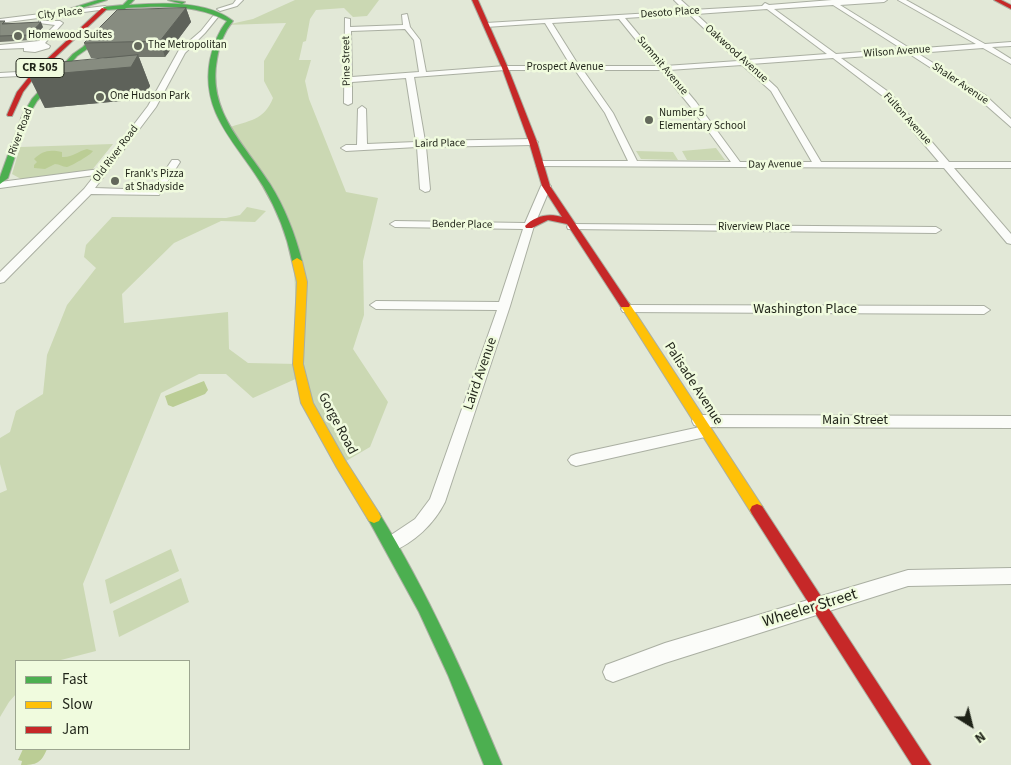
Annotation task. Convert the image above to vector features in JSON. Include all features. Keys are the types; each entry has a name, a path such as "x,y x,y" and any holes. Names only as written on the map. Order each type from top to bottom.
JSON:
{"main road":[{"name":"Palisade Avenue","path":"475,0 506,68 533,142 546,186 786,557 821,606 922,765"},
{"path":"998,0 1011,7"},
{"path":"68,11 107,3 177,1 217,13"},
{"path":"126,2 131,8 189,7 217,13"},
{"name":"River Road","path":"0,183 4,178 25,116 46,86 106,26 126,2"},
{"path":"75,55 72,50 109,12 107,3"},
{"name":"River Road","path":"5,130 20,92 35,73 107,3"},
{"path":"106,26 124,14 147,7"},
{"path":"68,11 85,18 84,27"},
{"name":"Gorge Road","path":"217,13 228,14 230,21 224,27 211,66 211,94 217,112 267,184 293,241 302,282 298,364 308,403 336,456 391,544 426,610 457,674 493,765"},
{"path":"529,226 539,218 550,216 570,225"}],"street":[{"name":"Oakwood Avenue","path":"677,0 774,90 818,164"},
{"name":"Fulton Avenue","path":"758,0 887,95 1011,241"},
{"name":"Desoto Place","path":"486,25 884,0"},
{"path":"902,0 1011,62"},
{"path":"239,13 242,7 240,1"},
{"name":"Old River Road","path":"0,279 31,246 88,192 152,107 165,80 182,52 203,32 217,13 240,1"},
{"name":"Shaler Avenue","path":"832,2 982,97 1011,124"},
{"name":"City Place","path":"0,21 68,11"},
{"name":"City Place","path":"0,21 68,11"},
{"path":"405,15 407,26 417,40 423,75"},
{"name":"Summit Avenue","path":"620,16 693,104 738,165"},
{"name":"Pine Street","path":"347,19 348,103"},
{"name":"City Place","path":"0,21 60,23 41,43 28,47 0,48"},
{"path":"547,21 576,67 609,113 634,164"},
{"path":"347,29 407,26"},
{"name":"Wilson Avenue","path":"782,60 1011,44"},
{"name":"Prospect Avenue","path":"348,80 506,68 664,68 782,60"},
{"path":"0,75 35,73"},
{"path":"410,76 421,144 425,189"},
{"path":"362,109 362,147"},
{"name":"Laird Place","path":"346,148 421,144 533,142"},
{"path":"88,192 156,192 175,162"},
{"name":"Day Avenue","path":"540,164 1011,165"},
{"path":"0,183 104,172"},
{"name":"Laird Avenue","path":"391,544 421,524 437,502 504,306 529,226 546,186"},
{"name":"Bender Place","path":"395,224 529,226"},
{"name":"Riverview Place","path":"570,225 936,230"},
{"path":"376,305 504,306"},
{"name":"Washington Place","path":"627,309 984,310"},
{"name":"Main Street","path":"576,460 702,426 1011,422"},
{"name":"Wheeler Street","path":"613,672 665,653 908,578 1011,576"}],"shaded area":[{"path":"295,0 379,0 367,16 353,17 344,8 316,10 310,19 306,41 303,42 299,60 311,60 305,81 309,99 346,192 378,198 363,261 364,315 353,349 388,402 370,447 341,464 300,377 253,398 226,374 199,374 161,393 83,584 96,651 61,660 15,660 15,695 0,717 0,493 7,490 0,464 0,438 10,432 16,411 43,394 47,355 67,305 96,268 84,257 86,245 112,217 226,218 240,215 247,207 266,211 255,222 221,221 174,243 122,294 124,323 228,312 229,349 248,363 298,364 293,241 228,128 255,119 265,111 273,98 264,81 264,61 286,23 226,25 253,19"},
{"path":"113,144 92,170 21,179 12,174 20,147"},
{"path":"716,148 725,160 687,160 682,151"},
{"path":"87,149 93,151 85,158 67,167 55,164 45,169 34,168 37,162 34,159 43,152 62,152 62,157 66,157"},
{"path":"636,151 673,152 678,160 641,159"},
{"path":"204,381 208,390 205,394 173,407 168,405 165,396"},
{"path":"171,549 179,571 110,604 105,580"},
{"path":"181,578 189,602 119,637 113,611"},
{"path":"23,750 46,750 38,762 21,765 22,761 18,760"}],"building":[{"path":"186,8 160,41 84,43 117,10"},
{"path":"0,21 5,21 2,24 41,22 29,35 0,36"},
{"path":"138,55 131,67 29,76 43,64"}],"traffic: fast":[{"path":"72,9 104,0"},
{"path":"0,182 4,178 25,116 34,100 75,55 85,48 131,0"},
{"path":"171,0 182,2"},
{"path":"105,8 188,7 219,14 230,21 219,39 211,72 212,90 216,107 233,137 255,167 276,202 289,231 297,261"},
{"path":"374,517 392,547 439,638 493,765"}],"traffic: slow":[{"path":"297,261 302,282 298,364 307,403 341,464 374,517"},
{"path":"625,305 757,510"}],"traffic: jam":[{"path":"475,0 505,68 533,142 546,186 625,305"},
{"path":"997,0 1011,7"},
{"path":"10,115 20,92 35,73 104,9"},
{"path":"529,226 548,217 569,222"},
{"path":"757,510 922,765"}],"place":[{"name":"Homewood Suites","path":"18,36"},
{"name":"The Metropolitan","path":"138,46"},
{"name":"One Hudson Park","path":"100,97"},
{"name":"Number 5 Elementary School","path":"649,120"},
{"name":"Frank's Pizza at Shadyside","path":"115,181"}]}
